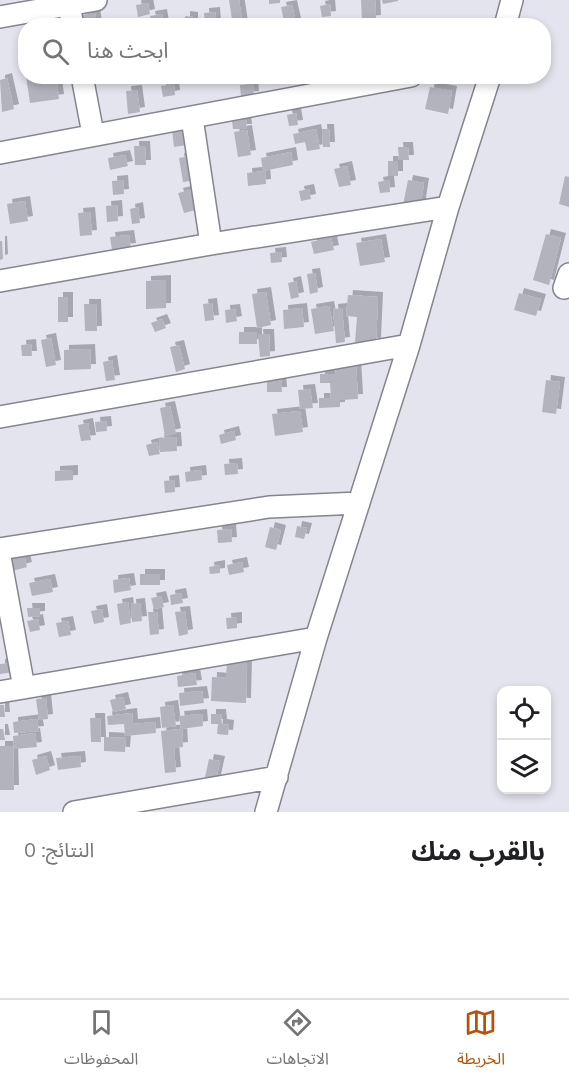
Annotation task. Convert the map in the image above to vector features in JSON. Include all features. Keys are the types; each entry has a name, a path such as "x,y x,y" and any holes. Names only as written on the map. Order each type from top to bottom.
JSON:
{"street":[{"path":"0,17 71,15 96,0"},
{"path":"507,18 512,0"},
{"path":"84,84 93,134"},
{"path":"0,153 369,84"},
{"path":"266,812 316,638 409,345 448,207 487,84"},
{"path":"192,118 212,244"},
{"path":"0,281 212,244 448,207"},
{"path":"0,417 409,345"},
{"path":"0,549 269,507 359,503"},
{"path":"0,557 24,688"},
{"path":"0,692 316,638"},
{"path":"74,812 277,777"}],"building":[{"path":"229,0 239,0 242,18 232,18"},
{"path":"269,0 280,0 280,3 269,4"},
{"path":"361,0 375,0 376,18 362,18"},
{"path":"382,0 398,0 398,1 383,4"},
{"path":"148,3 150,14 138,17 136,5"},
{"path":"330,4 331,16 322,17 320,6"},
{"path":"292,5 295,18 283,18 281,7"},
{"path":"215,12 215,18 204,18 204,13"},
{"path":"95,13 96,18 83,18 82,15"},
{"path":"162,14 163,18 150,18 150,16"},
{"path":"7,78 14,109 2,112 0,80"},
{"path":"27,84 57,84 59,99 30,103"},
{"path":"174,84 175,95 163,97 161,86"},
{"path":"253,84 254,96 241,97 240,85"},
{"path":"430,87 452,91 448,114 425,109"},
{"path":"137,90 140,112 128,114 126,91"},
{"path":"296,113 298,125 289,126 287,115"},
{"path":"246,120 247,129 233,129 232,121"},
{"path":"184,128 187,145 174,147 172,130"},
{"path":"316,129 320,149 307,151 305,142 295,144 293,134"},
{"path":"322,129 329,129 330,147 323,147"},
{"path":"247,130 251,155 238,157 234,132"},
{"path":"134,146 145,146 146,165 135,165"},
{"path":"398,147 408,147 409,160 399,160"},
{"path":"291,152 293,165 263,171 261,158"},
{"path":"125,155 128,166 110,170 108,158"},
{"path":"191,156 196,180 183,182 179,158"},
{"path":"388,161 398,161 398,176 388,176"},
{"path":"347,166 351,185 339,187 334,169"},
{"path":"265,171 266,184 248,186 247,173"},
{"path":"565,176 569,177 569,207 559,204"},
{"path":"123,180 124,194 113,195 112,181"},
{"path":"389,180 390,192 380,193 378,182"},
{"path":"408,180 424,183 420,209 403,205"},
{"path":"309,189 311,199 301,201 299,191"},
{"path":"190,190 196,210 184,213 178,193"},
{"path":"25,201 28,221 10,224 7,204"},
{"path":"117,205 118,221 107,222 106,206"},
{"path":"138,207 140,223 132,224 130,209"},
{"path":"90,212 92,235 80,236 78,213"},
{"path":"546,234 561,238 549,285 533,280"},
{"path":"129,235 131,248 112,250 110,237"},
{"path":"331,237 334,250 314,254 311,242"},
{"path":"381,239 385,262 360,266 356,243"},
{"path":"0,241 2,241 3,259 0,260"},
{"path":"281,252 282,262 271,263 270,253"},
{"path":"315,273 318,292 310,294 307,274"},
{"path":"166,280 166,308 146,309 146,281"},
{"path":"296,281 299,297 291,299 288,283"},
{"path":"266,292 271,325 257,328 252,294"},
{"path":"519,293 541,299 536,316 514,310"},
{"path":"348,295 378,297 376,343 355,342 357,317 346,316"},
{"path":"58,297 68,297 68,322 58,322"},
{"path":"212,303 214,320 205,321 203,304"},
{"path":"84,304 96,304 97,331 85,331"},
{"path":"329,306 334,331 315,334 311,309"},
{"path":"302,308 304,327 284,329 283,310"},
{"path":"342,308 345,342 336,343 333,309"},
{"path":"235,309 237,321 226,323 225,310"},
{"path":"162,319 166,328 155,332 151,323"},
{"path":"239,332 257,332 257,344 239,344"},
{"path":"258,334 269,334 270,356 260,357"},
{"path":"51,338 56,365 46,367 41,340"},
{"path":"31,344 32,356 22,356 21,345"},
{"path":"179,345 185,369 176,372 170,347"},
{"path":"90,349 91,369 64,370 64,350"},
{"path":"112,360 115,380 106,381 103,362"},
{"path":"356,363 358,399 340,400 340,407 319,408 319,398 331,398 330,383 320,383 320,374 336,374 335,364"},
{"path":"267,380 281,380 282,392 267,392"},
{"path":"546,380 560,382 556,414 542,412"},
{"path":"310,389 313,408 300,409 298,390"},
{"path":"170,406 176,433 165,436 160,408"},
{"path":"300,411 303,432 275,436 272,414"},
{"path":"106,421 107,431 96,432 95,422"},
{"path":"88,423 91,440 81,441 78,425"},
{"path":"234,431 236,440 221,444 219,435"},
{"path":"176,437 177,451 160,452 159,438"},
{"path":"157,442 160,454 149,456 146,445"},
{"path":"237,463 238,474 225,475 224,464"},
{"path":"73,470 73,480 55,481 55,471"},
{"path":"201,470 202,480 186,482 185,472"},
{"path":"174,480 175,492 165,493 164,481"},
{"path":"297,526 307,528 304,539 295,537"},
{"path":"270,527 281,530 276,550 265,547"},
{"path":"231,529 232,542 218,543 217,530"},
{"path":"23,551 27,567 12,571 8,555"},
{"path":"242,562 244,572 229,575 227,565"},
{"path":"220,565 220,573 210,574 209,567"},
{"path":"140,574 160,574 160,585 140,585"},
{"path":"129,578 131,590 114,593 113,580"},
{"path":"50,579 53,592 32,596 29,583"},
{"path":"181,593 183,603 171,605 170,595"},
{"path":"161,596 164,607 154,609 151,598"},
{"path":"128,602 131,623 120,625 117,604"},
{"path":"140,603 142,621 132,622 131,604"},
{"path":"27,608 40,608 40,616 28,617"},
{"path":"102,609 104,622 94,624 91,611"},
{"path":"185,611 188,634 179,636 175,612"},
{"path":"148,612 157,612 159,634 150,635"},
{"path":"237,617 237,628 227,629 226,618"},
{"path":"38,619 40,630 30,632 27,621"},
{"path":"68,621 71,635 59,637 56,623"},
{"path":"227,662 247,663 246,703 211,701 212,677 226,678"},
{"path":"12,663 14,672 0,674 0,664"},
{"path":"195,673 197,685 178,687 177,676"},
{"path":"202,691 204,703 180,706 179,693"},
{"path":"123,697 126,709 113,712 110,700"},
{"path":"46,698 48,719 39,720 36,699"},
{"path":"0,705 4,705 5,717 0,717"},
{"path":"173,705 176,726 162,728 160,707"},
{"path":"132,713 133,724 155,722 156,733 125,736 124,724 108,725 107,716"},
{"path":"202,714 203,726 181,729 179,716"},
{"path":"211,714 221,714 222,724 229,725 228,735 217,734 218,724 211,724"},
{"path":"90,718 100,718 101,742 91,742"},
{"path":"37,719 39,731 14,733 13,722"},
{"path":"0,729 3,729 5,740 0,740"},
{"path":"182,729 183,747 174,748 176,772 165,773 161,731"},
{"path":"35,733 37,747 14,749 13,736"},
{"path":"104,737 126,738 125,752 104,751"},
{"path":"0,746 13,746 14,790 0,790"},
{"path":"46,756 50,770 36,775 32,760"},
{"path":"80,756 81,767 58,770 56,758"},
{"path":"209,759 220,761 215,784 204,782"}]}
